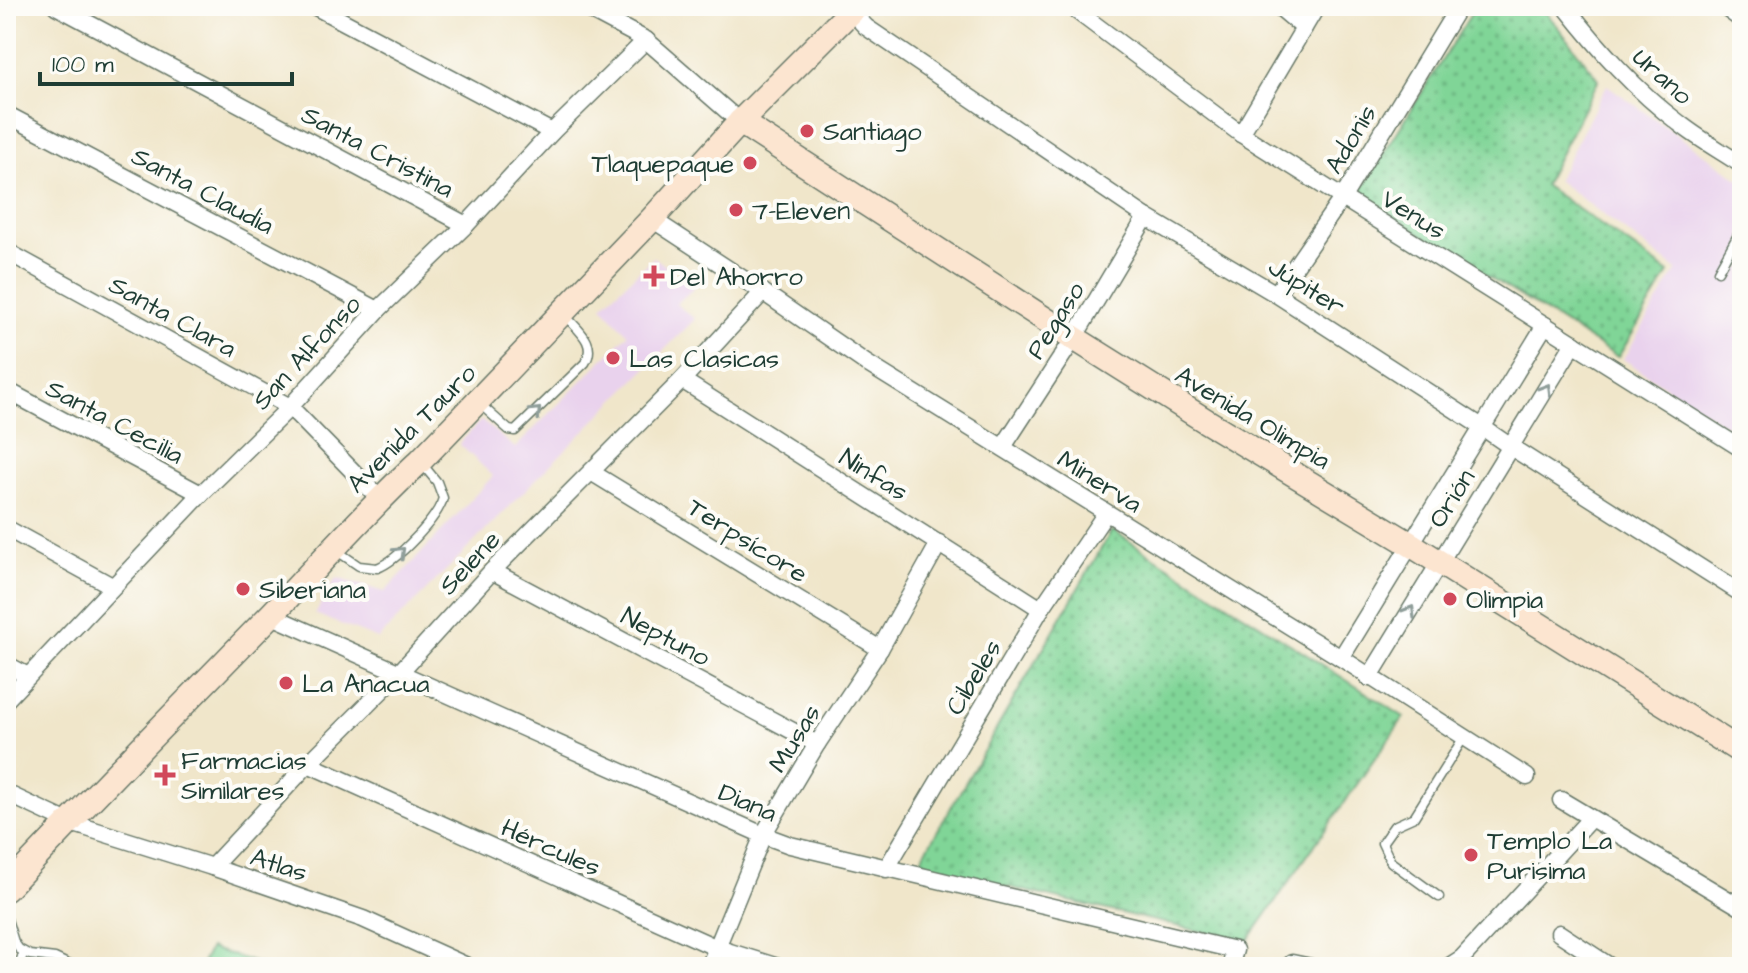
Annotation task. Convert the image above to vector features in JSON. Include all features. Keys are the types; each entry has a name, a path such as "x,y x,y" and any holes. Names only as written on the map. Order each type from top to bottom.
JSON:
{"street":[{"name":"Santa Cristina","path":"56,6 466,225"},
{"path":"314,6 552,132"},
{"path":"582,6 646,40 740,122"},
{"name":"Venus","path":"1070,6 1241,134 1742,449"},
{"path":"1278,6 1304,28"},
{"path":"1241,134 1317,6"},
{"name":"Adonis","path":"1276,294 1343,197 1459,6"},
{"name":"Urano","path":"1565,6 1630,82 1679,124 1742,165"},
{"path":"1723,6 1742,20"},
{"name":"Avenida Tauro","path":"6,889 379,498 420,461 851,8"},
{"name":"Júpiter","path":"851,8 866,27 1146,217 1276,294 1742,594"},
{"name":"San Alfonso","path":"6,700 201,494 290,407 378,310 466,225 552,132 646,40"},
{"name":"Santa Claudia","path":"6,114 378,310"},
{"name":"Avenida Olimpia","path":"740,122 1206,421 1410,544 1742,752"},
{"name":"Pegaso","path":"1003,447 1074,338 1146,217"},
{"name":"Minerva","path":"652,219 866,363 1527,777"},
{"name":"Santa Clara","path":"6,251 290,407 379,498"},
{"name":"Selene","path":"212,867 399,673 492,571 682,380 763,292"},
{"name":"Orión","path":"1341,658 1545,325"},
{"name":"Orión","path":"1369,678 1574,343"},
{"name":"Ninfas","path":"682,380 1041,609"},
{"name":"Santa Cecilia","path":"6,390 201,494"},
{"name":"Terpsícore","path":"591,472 880,649"},
{"name":"Cibeles","path":"886,869 1041,609 1106,513"},
{"path":"6,528 112,586"},
{"name":"Musas","path":"709,967 763,835 817,744 880,649 939,543"},
{"name":"Neptuno","path":"492,571 817,744"},
{"name":"Diana","path":"270,615 790,845 1235,950 1230,967"},
{"path":"6,664 28,676"},
{"name":"Hércules","path":"308,764 717,948 778,967"},
{"name":"Atlas","path":"6,793 68,822 363,919 469,967"},
{"path":"1561,800 1742,908"},
{"path":"1448,967 1462,958 1590,819"},
{"path":"1559,933 1611,967"},
{"path":"1292,963 1311,967"}],"lane":[{"path":"1718,271 1742,228"},
{"path":"477,401 509,430 515,431 585,363 590,347 562,312"},
{"path":"333,548 359,566 377,568 388,563 417,535 443,498 437,482 420,461"},
{"path":"1439,897 1391,862 1382,843 1394,826 1414,817 1464,737"},
{"path":"6,916 14,942 24,952 55,958 74,967"},
{"path":"18,967 24,952"}],"shaded area":[{"path":"1607,85 1742,181 1742,436 1623,359 1677,270 1557,180"},
{"path":"654,257 694,288 676,304 695,319 378,639 315,614 336,578 385,592 493,476 459,444 481,420 515,448 628,334 602,306"}],"green space":[{"path":"1476,6 1541,6 1599,79 1544,185 1669,273 1618,357 1358,195"},
{"path":"1112,530 1404,717 1247,942 917,866"},
{"path":"210,948 268,967 200,967"}],"place":[{"name":"Santiago","path":"807,131"},
{"name":"Tlaquepaque","path":"750,163"},
{"name":"7-Eleven","path":"736,210"},
{"name":"Del Ahorro","path":"654,276"},
{"name":"Las Clasicas","path":"613,358"},
{"name":"Siberiana","path":"243,589"},
{"name":"Olimpia","path":"1450,599"},
{"name":"La Anacua","path":"286,683"},
{"name":"Farmacias Similares","path":"165,775"},
{"name":"Templo La Purisima","path":"1471,855"}]}
